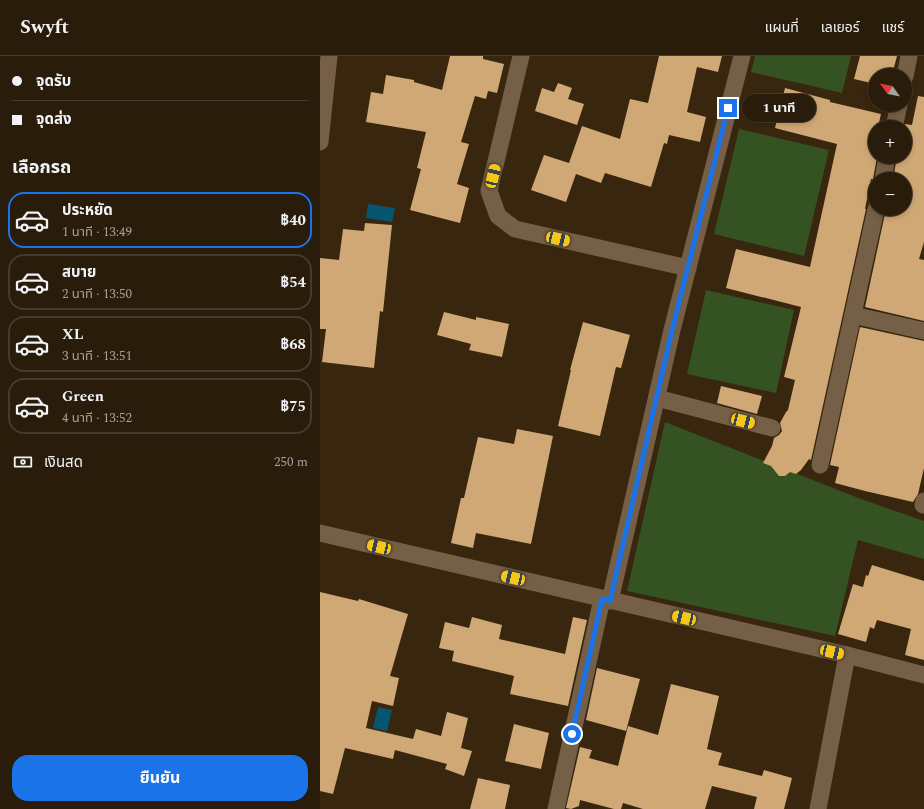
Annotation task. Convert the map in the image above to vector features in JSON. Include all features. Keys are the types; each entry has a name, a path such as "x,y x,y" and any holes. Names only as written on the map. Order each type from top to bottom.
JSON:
{"street":[{"path":"320,142 329,56"},
{"path":"521,56 489,191 498,216 515,229 688,268"},
{"path":"556,809 688,268 742,56"},
{"path":"907,68 909,56"},
{"path":"820,465 874,216"},
{"path":"853,315 924,331"},
{"path":"657,398 772,428"},
{"path":"320,533 847,655 924,675"},
{"path":"818,809 847,655"}],"green space":[{"path":"755,56 851,56 842,93 751,72"},
{"path":"739,129 829,150 804,256 714,234"},
{"path":"706,290 794,310 776,393 687,374"},
{"path":"665,422 861,499 924,521 924,559 858,540 835,636 627,591"}],"water":[{"path":"368,204 395,208 392,222 366,218"},
{"path":"378,707 392,710 387,731 373,728"}],"building":[{"path":"450,56 483,56 483,59 504,64 497,93 488,91 486,99 475,96 461,142 469,144 457,184 469,188 460,223 410,210 421,169 417,168 426,132 366,122 371,92 383,94 386,75 414,80 414,82 442,90"},
{"path":"659,56 722,56 718,72 697,67 687,112 706,117 700,142 669,135 667,144 664,143 651,187 605,173 601,183 576,174 566,202 531,190 544,155 569,163 582,126 620,139 630,99 648,103"},
{"path":"860,56 897,56 894,68 868,68 868,82 854,79"},
{"path":"558,83 572,88 568,99 584,104 577,125 535,111 542,88 554,92"},
{"path":"785,88 830,100 830,102 881,114 880,120 868,120 868,164 876,164 874,172 868,172 866,209 811,460 809,459 796,474 790,472 785,476 779,476 771,466 763,463 772,446 774,438 782,431 780,423 788,410 795,380 784,377 801,307 726,288 736,249 810,267 837,144 775,128"},
{"path":"918,96 924,97 924,242 919,259 924,260 924,321 865,307 884,216 912,216 912,172 894,172 896,164 912,164 912,125"},
{"path":"365,223 392,225 383,312 380,311 374,368 322,362 326,329 320,329 320,258 339,260 343,229 364,231"},
{"path":"444,312 476,320 476,317 509,324 502,357 469,350 471,344 437,335"},
{"path":"583,322 630,335 621,368 616,367 600,436 558,426 570,370"},
{"path":"860,327 924,341 924,468 918,494 913,502 835,483 839,467 830,465"},
{"path":"721,386 762,396 757,414 717,403"},
{"path":"517,429 553,436 531,544 476,533 473,548 451,543 461,498 464,498 478,437 514,444"},
{"path":"872,565 924,581 924,660 905,655 911,629 877,620 874,629 870,627 866,642 838,634 853,584 863,587 866,575 868,576"},
{"path":"320,592 358,601 359,599 408,614 390,676 399,678 393,706 372,701 366,728 413,739 416,729 441,736 447,712 468,718 461,748 472,751 464,776 445,769 447,764 395,750 393,759 345,748 333,794 320,791"},
{"path":"472,617 502,625 499,639 565,654 573,617 587,620 568,706 510,694 514,676 452,661 454,651 439,648 445,622 469,628"},
{"path":"597,668 640,679 626,731 586,720"},
{"path":"671,684 719,696 707,749 722,753 718,765 762,776 764,770 792,778 784,809 754,809 757,797 712,786 705,809 643,809 623,803 621,809 614,809 580,800 579,806 571,809 566,808 580,747 592,750 589,758 618,766 628,726 658,735"},
{"path":"514,724 549,733 541,769 505,761"},
{"path":"478,778 510,785 505,809 470,809"}],"route":[{"path":"572,734 602,599 610,601 672,330 728,108"}]}
